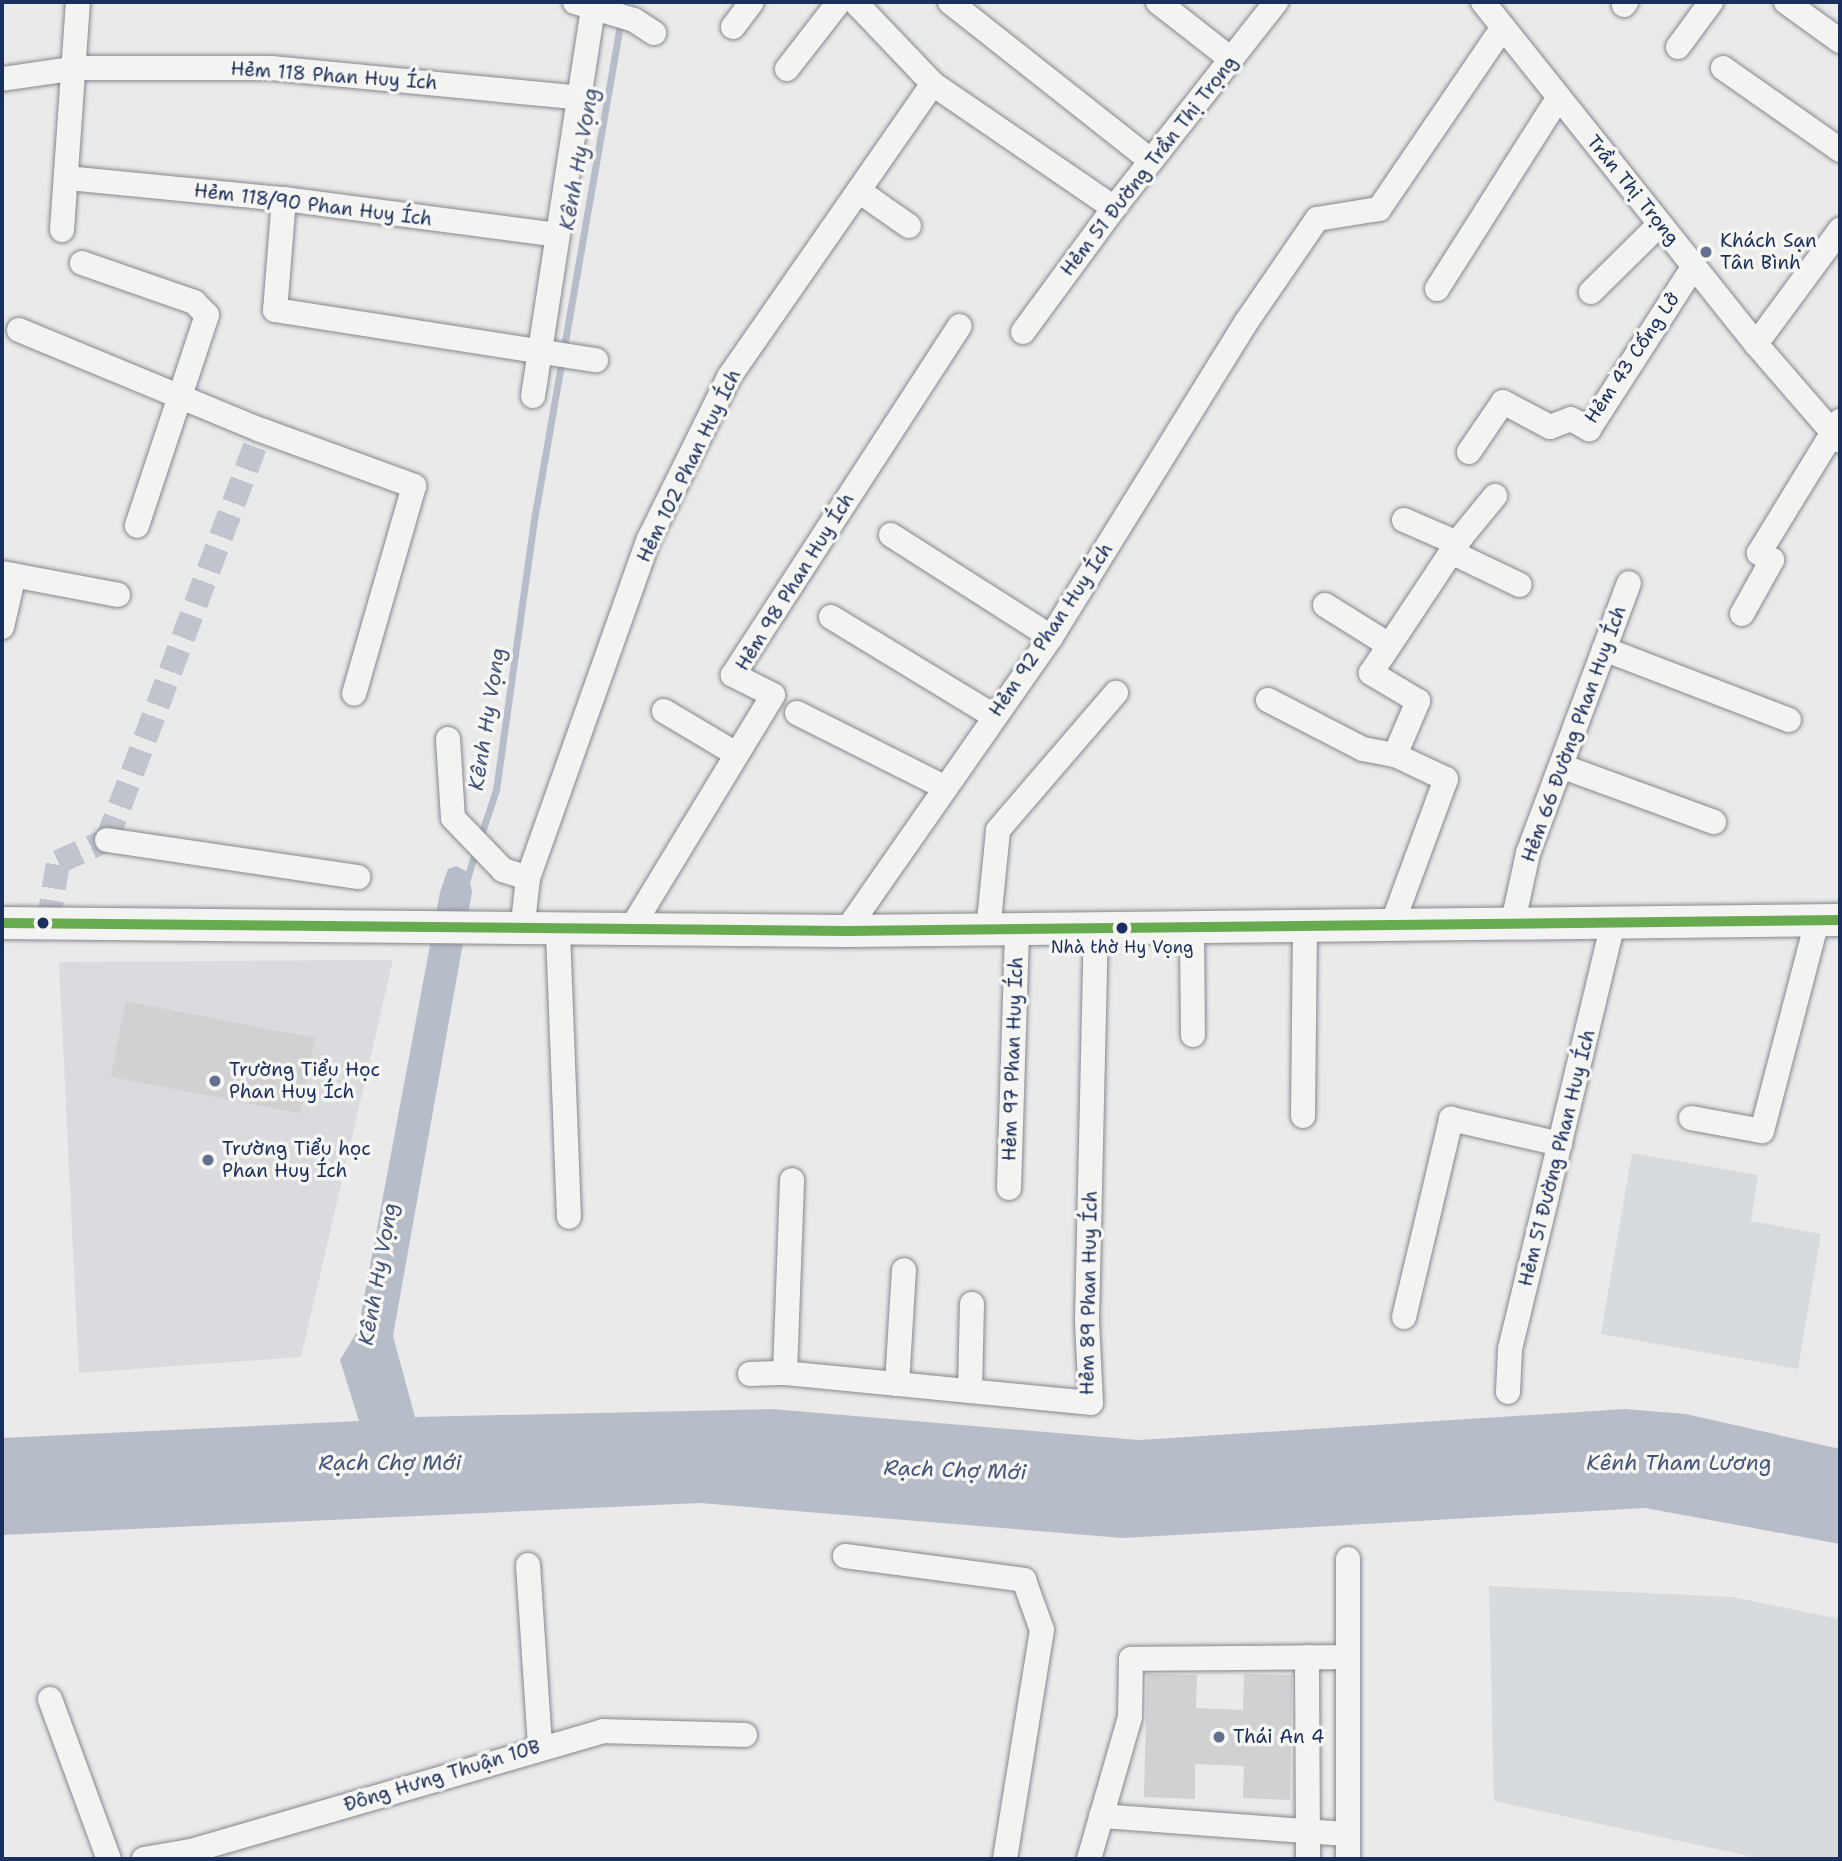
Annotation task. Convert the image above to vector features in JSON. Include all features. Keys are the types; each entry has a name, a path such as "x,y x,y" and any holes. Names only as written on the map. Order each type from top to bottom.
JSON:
{"main road":[{"path":"2,923 425,927 514,932 846,932 1391,928 1828,920"}],"street":[{"path":"62,230 77,68 78,2"},
{"path":"733,27 752,2"},
{"path":"787,69 839,2"},
{"path":"855,2 933,84 1114,208"},
{"path":"950,2 1151,161"},
{"path":"1158,2 1231,59"},
{"name":"Hẻm 51 Đường Trần Thị Trọng","path":"1023,332 1114,208 1276,2"},
{"name":"Trần Thị Trọng","path":"1483,2 1756,344 1838,431"},
{"path":"1678,47 1711,2"},
{"path":"1786,2 1840,41"},
{"path":"533,396 557,235 582,98 592,7 644,26"},
{"name":"Hẻm 92 Phan Huy Ích","path":"846,932 943,788 1051,637 1247,321 1317,219 1379,209 1503,27"},
{"name":"Hẻm 118 Phan Huy Ích","path":"2,79 77,68 271,68 582,98"},
{"path":"1723,68 1840,150"},
{"name":"Hẻm 102 Phan Huy Ích","path":"514,932 528,878 649,539 729,377 933,84"},
{"path":"1437,289 1559,97"},
{"name":"Hẻm 118/90 Phan Huy Ích","path":"68,178 284,199 557,235"},
{"path":"859,191 909,226"},
{"path":"284,199 275,310 542,349 596,360"},
{"path":"1591,292 1660,224"},
{"path":"1756,344 1840,230"},
{"path":"82,262 194,302 208,315 137,526"},
{"name":"Hẻm 43 Cống Lở","path":"1469,452 1503,402 1550,427 1571,419 1589,429 1694,266"},
{"name":"Hẻm 98 Phan Huy Ích","path":"629,932 772,695 733,674 960,326"},
{"path":"19,330 180,396 414,486 354,694"},
{"path":"1742,614 1772,560 1759,553 1838,431"},
{"path":"1395,755 1418,701 1371,673 1454,548 1495,496"},
{"path":"1404,520 1520,585"},
{"path":"891,535 1051,637"},
{"path":"2,627 8,574 118,595"},
{"name":"Hẻm 66 Đường Phan Huy Ích","path":"1512,926 1528,853 1629,583"},
{"path":"1325,605 1389,645"},
{"path":"831,617 994,716"},
{"path":"1604,649 1789,720"},
{"name":"Hẻm 97 Phan Huy Ích","path":"1009,1188 998,830 1116,693"},
{"path":"1268,700 1363,749 1395,755 1446,779 1391,928"},
{"path":"664,711 736,754"},
{"path":"797,713 943,788"},
{"path":"448,739 453,818 503,870 528,878"},
{"path":"1561,766 1714,822"},
{"path":"107,840 358,877"},
{"path":"1691,1118 1762,1131 1828,920"},
{"name":"Hẻm 51 Đường Phan Huy Ích","path":"1508,1392 1510,1349 1613,924"},
{"path":"1303,1116 1305,928"},
{"path":"1192,929 1193,1035"},
{"name":"Hẻm 89 Phan Huy Ích","path":"750,1374 785,1373 1091,1403 1087,1320 1096,930"},
{"path":"558,932 569,1217"},
{"path":"1404,1317 1451,1119 1560,1144"},
{"path":"785,1373 792,1180"},
{"path":"897,1384 904,1270"},
{"path":"970,1391 972,1304"},
{"path":"845,1556 1024,1580 1042,1630 1006,1859"},
{"path":"1348,1559 1345,1657 1348,1859"},
{"path":"528,1565 540,1746"},
{"path":"1307,1657 1308,1859"},
{"path":"1089,1859 1130,1717 1131,1660 1345,1657"},
{"path":"50,1699 109,1859"},
{"name":"Đông Hưng Thuận 10B","path":"144,1859 191,1851 540,1746 603,1731 745,1735"},
{"path":"1101,1816 1347,1834"}],"shaded area":[{"name":"Trường Tiểu học Phan Huy Ích","path":"393,960 301,1357 79,1373 59,962"},
{"path":"1632,1153 1758,1175 1751,1221 1821,1234 1798,1369 1601,1334"},
{"path":"1489,1586 1733,1597 1840,1619 1840,1859 1763,1859 1494,1801"}],"water":[{"name":"Rạch Chợ Mới","path":"456,866 468,872 472,892 393,1336 415,1417 772,1409 1139,1440 1625,1409 1686,1414 1840,1449 1840,1544 1645,1508 1123,1538 700,1503 2,1535 2,1438 359,1421 340,1360 358,1330 440,892 448,869"}],"building":[{"name":"Trường Tiểu Học Phan Huy Ích","path":"126,1001 315,1038 300,1114 111,1077"},
{"name":"Thái An 4","path":"1147,1674 1197,1675 1196,1708 1243,1710 1244,1674 1292,1675 1290,1800 1243,1798 1244,1766 1195,1764 1195,1799 1144,1797"}],"waterway":[{"name":"Kênh Hy Vọng","path":"480,838 496,790 535,514 624,2"},
{"name":"Kênh Hy Vọng","path":"466,882 476,850"}],"tunnel":[{"path":"48,924 58,862 107,840 261,430"}],"transit line":[{"path":"2,923 846,931 1840,920"}],"place":[{"name":"Khách Sạn Tân Bình","path":"1706,252"},
{"name":"Nhà thờ Hy Vọng","path":"1122,928"},
{"name":"Trường Tiểu Học Phan Huy Ích","path":"215,1081"},
{"name":"Trường Tiểu học Phan Huy Ích","path":"208,1160"},
{"name":"Thái An 4","path":"1219,1737"}],"water label":[{"name":"Kênh Tham Lương","path":"1679,1463"}]}
